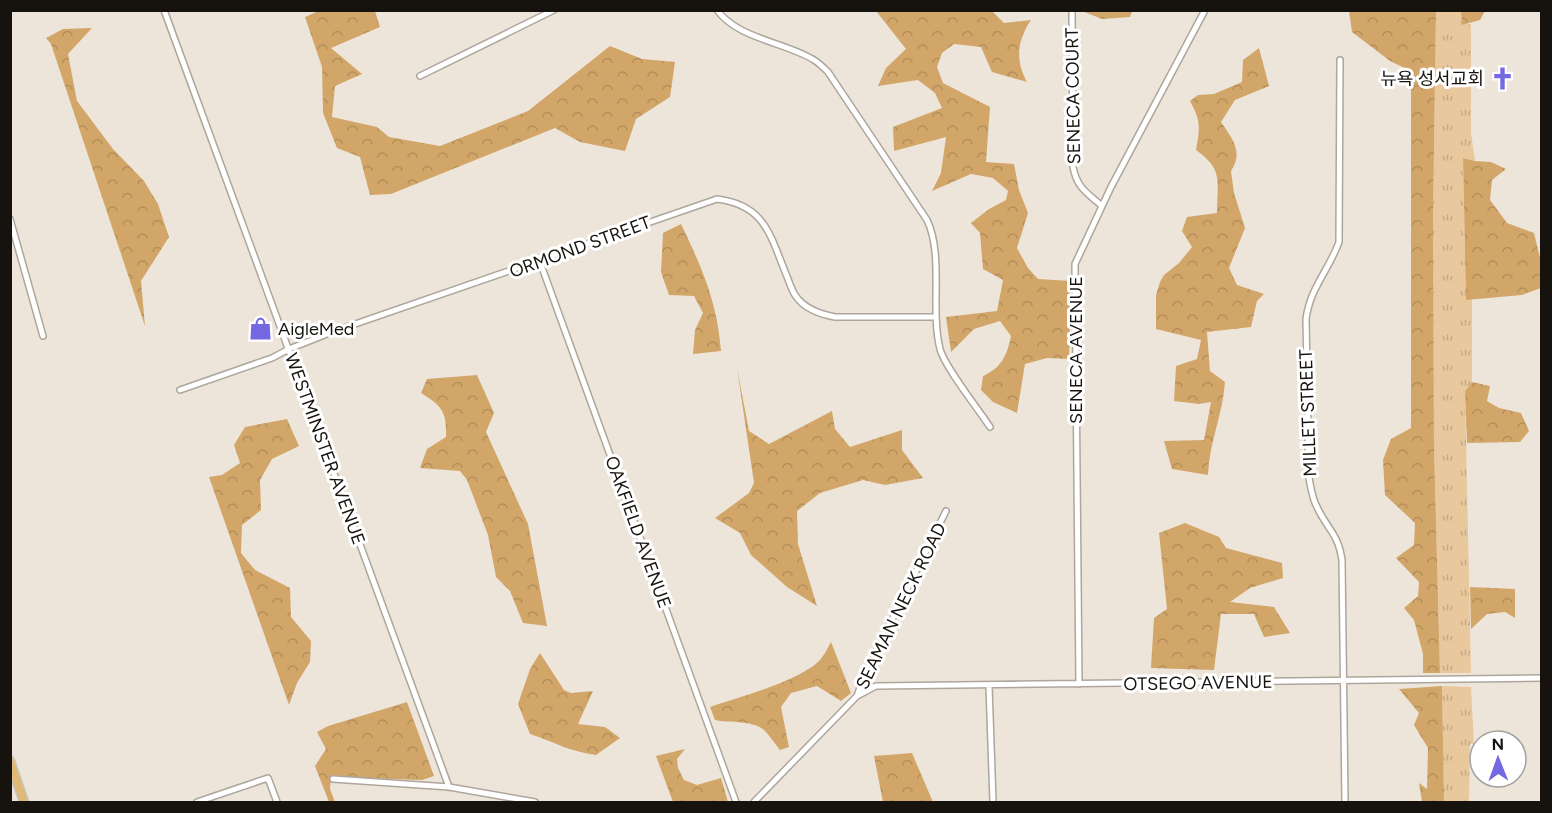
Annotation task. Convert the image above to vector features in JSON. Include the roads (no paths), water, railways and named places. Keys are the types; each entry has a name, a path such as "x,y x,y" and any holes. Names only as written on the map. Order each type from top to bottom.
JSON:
{"main road":[{"path":"10,760 24,802"}],"street":[{"name":"WESTMINSTER AVENUE","path":"164,10 448,787"},
{"path":"420,76 554,10"},
{"path":"717,10 722,17 738,28 814,59 828,72 927,220 932,230 940,353 990,427"},
{"name":"SENECA COURT","path":"1072,10 1073,167 1079,185 1102,206"},
{"name":"SENECA AVENUE","path":"1079,684 1075,264 1102,206 1205,10"},
{"name":"MILLET STREET","path":"1340,60 1339,242 1333,258 1311,295 1306,319 1309,478 1312,497 1339,544 1342,583 1346,802"},
{"name":"ORMOND STREET","path":"180,390 272,358 289,349 717,199 745,206 758,215 767,227 795,295 819,314 835,317 936,317"},
{"path":"10,219 43,336"},
{"name":"OAKFIELD AVENUE","path":"540,262 736,802"},
{"name":"SEAMAN NECK ROAD","path":"754,802 857,696 864,676 946,512"},
{"name":"OTSEGO AVENUE","path":"857,696 876,686 1542,678"},
{"path":"989,686 993,802"},
{"path":"197,802 268,778 277,802"},
{"path":"333,779 448,787 535,802"}],"place":[{"name":"뉴욕 성서교회","path":"1502,79"},
{"name":"AigleMed","path":"260,329"}]}
